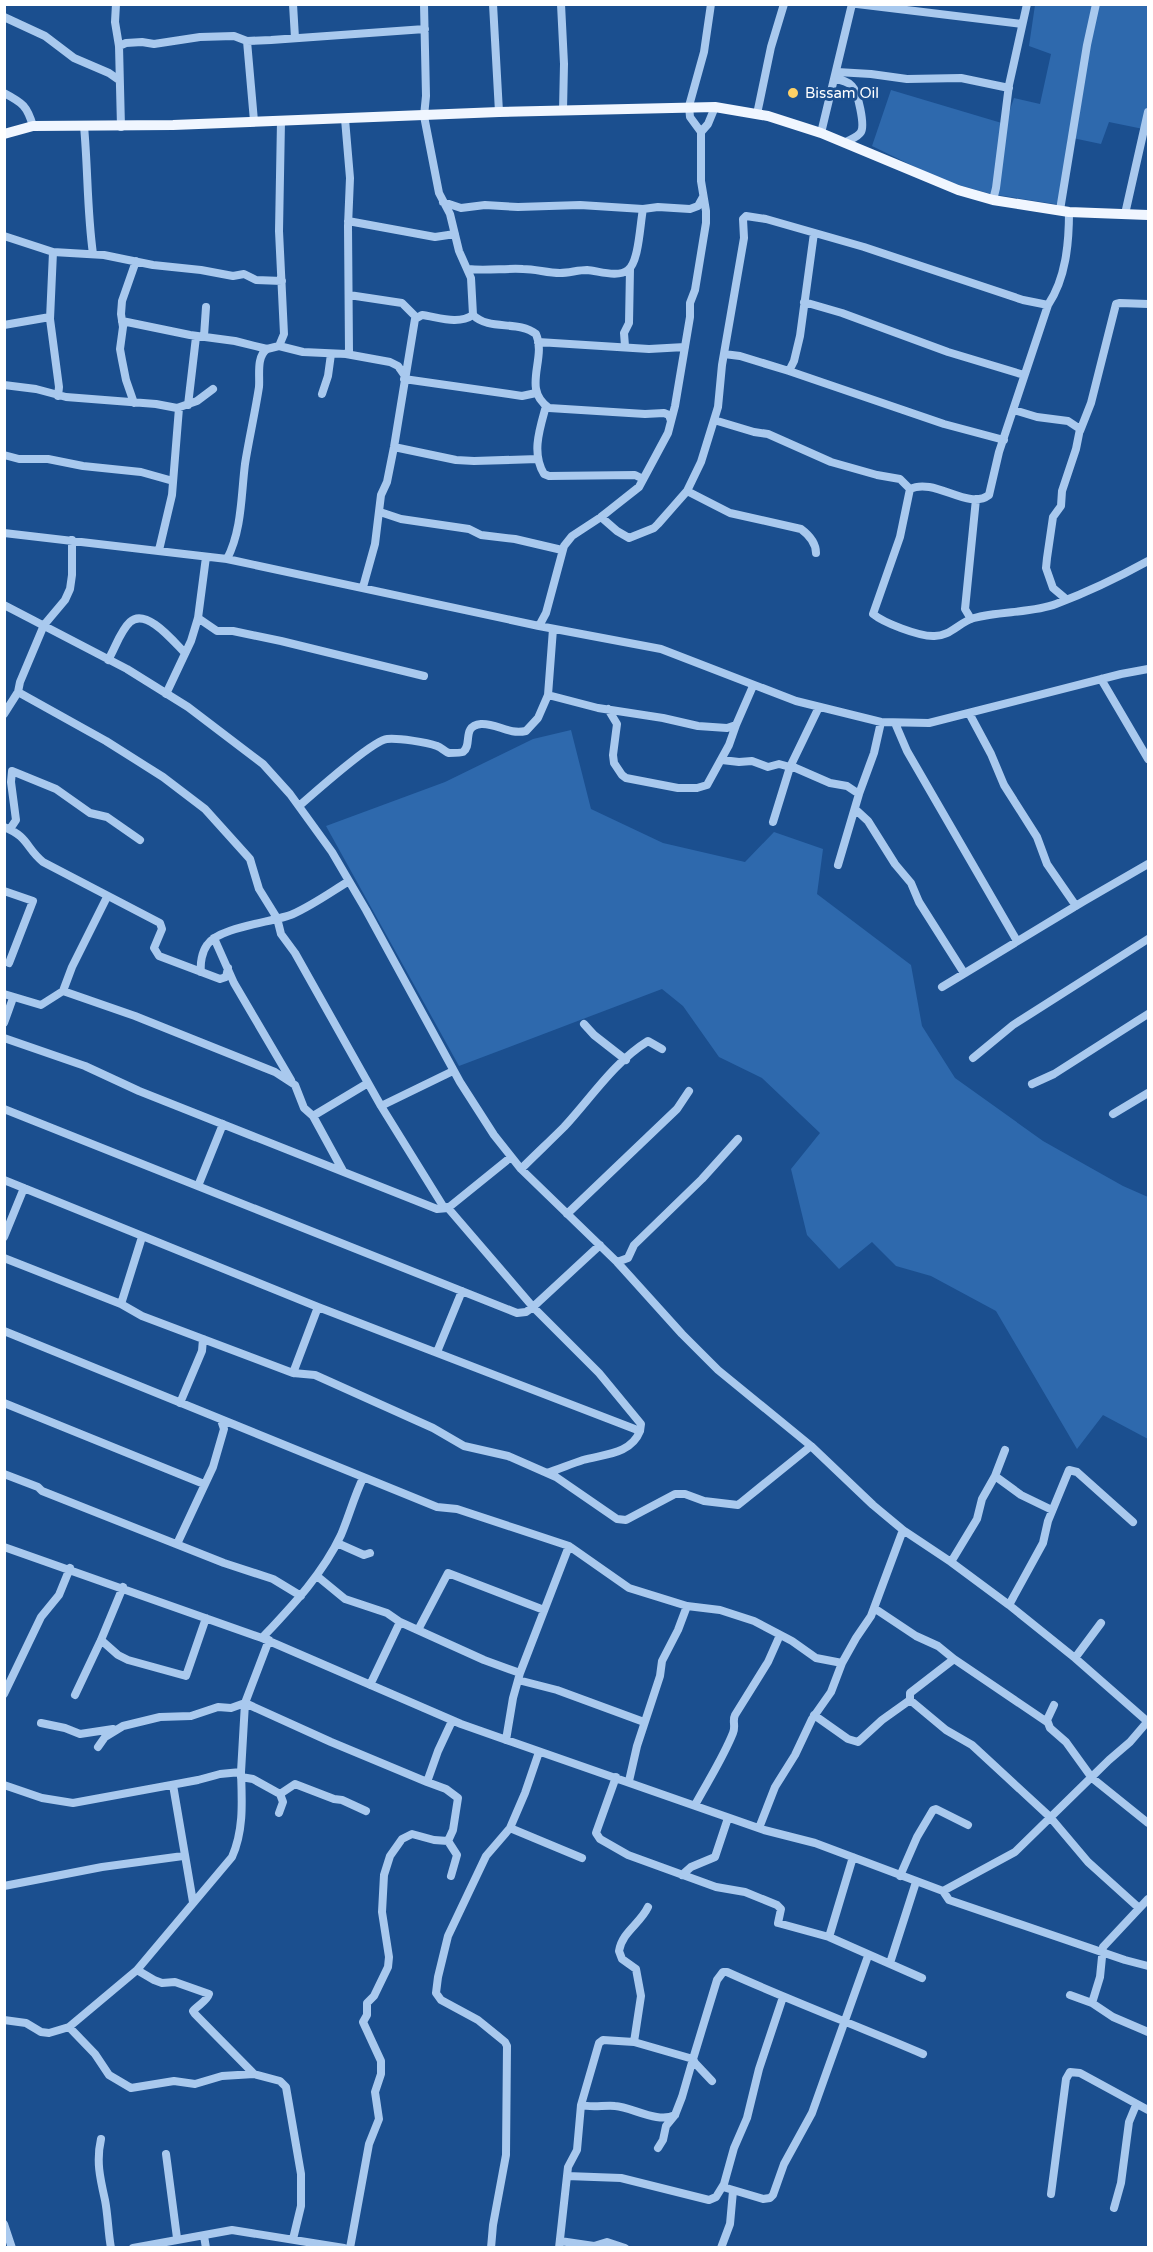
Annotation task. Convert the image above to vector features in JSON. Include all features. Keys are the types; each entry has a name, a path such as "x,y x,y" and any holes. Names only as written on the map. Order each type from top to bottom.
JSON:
{"main road":[{"path":"4,134 33,126 121,127 500,112 715,107 757,114 821,133 950,187 993,200 1064,211 1149,215"}],"street":[{"path":"108,4 116,9 121,127"},
{"path":"293,4 295,38"},
{"path":"424,4 424,116 436,180 443,202 450,214 462,261 468,269 472,286 472,315"},
{"path":"493,4 500,112"},
{"path":"561,4 564,64 562,110"},
{"path":"539,626 548,606 562,550 572,536 633,492 643,479 668,433 705,230 701,132 690,117 689,106 704,52 711,4"},
{"path":"757,114 771,47 784,4"},
{"path":"821,133 852,4"},
{"path":"857,4 1022,24"},
{"path":"993,200 1009,88 1027,4"},
{"path":"1096,4 1087,45 1064,211 1067,252 1055,294 1048,305 1024,375 988,495 986,498 962,498 933,488 915,486 910,489 900,537 873,614 903,629 932,636 945,634 971,619 1049,606 1109,582 1149,561"},
{"path":"4,17 45,36 74,58 109,73 118,80"},
{"path":"119,46 134,42 153,44 200,37 234,36 247,41 425,29"},
{"path":"247,41 254,122"},
{"path":"836,76 871,74 907,79 961,78 1009,88"},
{"path":"836,76 855,90 862,120 861,133 846,142"},
{"path":"4,93 23,104 29,111 33,126"},
{"path":"701,132 708,124 715,107"},
{"path":"1125,214 1149,112"},
{"path":"345,119 350,178 349,351 346,354"},
{"path":"279,346 284,334 279,195 281,121"},
{"path":"84,126 87,201 93,254"},
{"path":"443,202 461,208 485,205 695,208 703,196"},
{"path":"625,346 624,333 629,323 630,269 638,248 643,209"},
{"path":"601,517 624,536 633,538 654,528 687,491 701,462 718,407 724,354 744,238 743,219 746,216 751,215 814,232 1023,300 1048,305"},
{"path":"348,221 435,237 455,234"},
{"path":"789,371 800,336 814,232"},
{"path":"4,236 53,252 93,254 234,276 244,274 256,280 282,281"},
{"path":"53,252 50,317 59,387 58,396"},
{"path":"134,403 122,360 122,301 136,261"},
{"path":"468,269 492,271 524,269 562,273 581,270 614,274 630,269"},
{"path":"349,295 402,303 416,317"},
{"path":"804,302 842,313 948,352 1024,375"},
{"path":"1066,599 1053,588 1046,568 1053,518 1061,506 1062,491 1091,402 1116,304 1149,304"},
{"path":"159,550 173,481 183,406 206,307"},
{"path":"363,587 370,567 381,495 387,482 394,447 413,323 416,317 422,315 459,320 472,315"},
{"path":"472,315 480,321 530,330 536,334 538,342 534,386 536,393 546,406 552,409 583,411 664,413 669,415 671,421"},
{"path":"4,325 50,317"},
{"path":"122,321 267,349 279,346 303,352 346,354 390,362 404,372 510,394 522,396 536,393"},
{"path":"538,342 666,350 685,347"},
{"path":"227,559 234,545 237,530 245,465 259,388 261,357 267,349"},
{"path":"322,393 328,376 331,354"},
{"path":"724,354 740,356 789,371 944,424 1004,440"},
{"path":"4,385 36,389 58,396 183,406 197,401 213,389"},
{"path":"546,406 537,446 542,471 549,476 635,475 643,479"},
{"path":"1014,410 1037,417 1068,421 1079,427 1080,431"},
{"path":"714,420 768,434 831,462 900,479 910,489"},
{"path":"394,447 465,461 538,459"},
{"path":"4,455 19,459 48,459 83,466 141,472 173,481"},
{"path":"687,491 730,513 801,530 812,540 816,553"},
{"path":"971,619 965,609 976,499"},
{"path":"380,512 400,519 469,530 481,535 515,539 562,550"},
{"path":"378,525 400,519"},
{"path":"4,533 227,559 553,629 661,649 753,686 819,707 881,722 929,723 1149,669"},
{"path":"4,714 18,692 44,625 65,600 70,589 72,540"},
{"path":"166,694 191,640 198,618 206,556"},
{"path":"4,605 108,660 188,707 277,778 332,852 453,1071 521,1169 618,1262 682,1334 718,1370 811,1446 903,1530 1009,1605 1148,1721 1130,1742 1102,1766 1010,1856 947,1890 916,1882 815,1843 728,1818 695,1804 452,1721 265,1639 70,1568 4,1547"},
{"path":"108,660 126,627 135,619 140,618 159,625 184,652"},
{"path":"198,618 216,631 233,631 281,641 424,676"},
{"path":"299,806 385,739 438,746 448,753 465,749 469,731 479,724 508,731 526,731 538,718 548,695 553,629"},
{"path":"1101,679 1149,759"},
{"path":"608,709 617,724 614,763 626,778 678,788 704,787 722,760 753,686"},
{"path":"18,692 106,741 163,777 205,809 250,859 259,889 277,918 281,934 295,953 381,1106 443,1206 448,1208 533,1307 599,1373 641,1424 636,1441 619,1451 583,1460 547,1473"},
{"path":"548,695 698,726 727,728 736,724"},
{"path":"772,822 790,767 819,707"},
{"path":"969,713 991,754 1004,785 1037,837 1047,864 1076,906"},
{"path":"838,865 874,753 881,722"},
{"path":"895,723 907,751 1017,941"},
{"path":"722,760 752,761 771,767 779,764 830,783 847,786 859,794"},
{"path":"140,840 107,817 90,813 56,789 12,771 11,782 16,820 7,828 23,836 32,852 43,862 160,923 162,929 154,948 159,956 220,980 226,977 228,968"},
{"path":"855,809 868,821 895,864 911,883 919,903 964,973"},
{"path":"942,987 1149,864"},
{"path":"201,972 201,959 206,946 214,938 256,923 291,915 349,881"},
{"path":"4,891 33,902 9,963"},
{"path":"4,1023 9,996 41,1005 63,991 107,897"},
{"path":"214,938 278,1069 293,1084 304,1108 313,1116 344,1172"},
{"path":"973,1058 1013,1025 1149,939"},
{"path":"63,991 278,1069"},
{"path":"1032,1084 1054,1074 1149,1014"},
{"path":"584,1024 601,1042 626,1060"},
{"path":"4,1038 85,1066 130,1087 437,1209 448,1208 511,1157"},
{"path":"521,1169 564,1126 604,1080 648,1041 662,1049"},
{"path":"381,1106 453,1071"},
{"path":"313,1116 368,1083"},
{"path":"567,1214 677,1109 689,1091"},
{"path":"1113,1114 1149,1093"},
{"path":"4,1109 517,1313 526,1312 533,1307 600,1245"},
{"path":"198,1186 224,1124"},
{"path":"618,1262 628,1258 633,1247 642,1237 702,1179 738,1139"},
{"path":"4,1180 318,1307 640,1431"},
{"path":"4,1236 24,1188"},
{"path":"121,1304 142,1237"},
{"path":"4,1258 121,1304 142,1316 293,1373 315,1375 433,1428 464,1446 508,1456 556,1477 614,1518 626,1520 675,1494 685,1494 704,1502 738,1505 811,1446"},
{"path":"437,1352 462,1291"},
{"path":"293,1373 318,1307"},
{"path":"4,1331 437,1507 457,1509 569,1546 629,1588 687,1606 728,1612 763,1625 816,1658 842,1664"},
{"path":"180,1403 202,1351 203,1339"},
{"path":"4,1403 204,1484"},
{"path":"177,1544 213,1467 224,1429 221,1420"},
{"path":"951,1562 977,1519 982,1499 995,1476 1005,1450"},
{"path":"1009,1605 1043,1543 1052,1510 1068,1473 1074,1470 1133,1521"},
{"path":"4,1474 246,1571 273,1579 301,1596"},
{"path":"995,1476 1021,1495 1052,1510"},
{"path":"4,2020 26,2023 41,2032 49,2033 69,2026 137,1970 232,1857 237,1846 241,1825 245,1703 265,1639 317,1576 337,1543 363,1478"},
{"path":"759,1828 775,1787 795,1755 814,1715 831,1692 842,1664 874,1608 903,1530"},
{"path":"337,1543 364,1555 370,1553"},
{"path":"506,1740 519,1676 569,1546"},
{"path":"4,1694 41,1617 59,1595 70,1568"},
{"path":"418,1630 448,1573 544,1610"},
{"path":"317,1576 345,1599 387,1613 400,1622 519,1676 644,1722"},
{"path":"75,1695 123,1587"},
{"path":"629,1782 644,1722 660,1676 662,1661 687,1606"},
{"path":"874,1608 916,1636 938,1646 1047,1722 1050,1728 1066,1742 1092,1778 1149,1823"},
{"path":"101,1640 118,1655 128,1660 186,1677 206,1618"},
{"path":"370,1686 400,1622"},
{"path":"1075,1658 1101,1623"},
{"path":"695,1804 734,1732 735,1715 768,1662 780,1635"},
{"path":"910,1700 910,1693 954,1659"},
{"path":"814,1715 848,1739 858,1742 882,1720 910,1700"},
{"path":"910,1700 946,1730 972,1745 1050,1817 1088,1862 1138,1908"},
{"path":"41,1723 66,1728 80,1734 117,1729 160,1717 190,1716 218,1707 231,1708 245,1703 331,1742 446,1789 458,1798 453,1830 448,1840"},
{"path":"1047,1722 1054,1705"},
{"path":"427,1782 452,1721"},
{"path":"98,1748 105,1737 117,1729"},
{"path":"491,2247 506,2155 507,2046 478,2020 441,2000 436,1993 448,1936 486,1856 510,1828 525,1794 539,1752"},
{"path":"4,1785 42,1798 67,1803 174,1785 220,1774 241,1775 280,1794 283,1802 279,1814"},
{"path":"616,1777 597,1830 598,1837 628,1855 716,1887 745,1892 780,1907 778,1923 829,1937 922,1978"},
{"path":"280,1794 295,1784 366,1811"},
{"path":"174,1785 183,1856 192,1902"},
{"path":"900,1876 917,1837 933,1810 936,1809 968,1825"},
{"path":"682,1875 691,1867 715,1857 728,1818"},
{"path":"510,1828 582,1858"},
{"path":"350,2247 369,2144 379,2119 375,2092 381,2074 381,2061 363,2022 368,2013 367,2003 374,1996 388,1967 389,1957 382,1912 384,1875 390,1856 407,1836 412,1834 434,1840 448,1840"},
{"path":"448,1840 457,1855 451,1876"},
{"path":"4,1886 183,1856"},
{"path":"829,1937 853,1857"},
{"path":"890,1963 916,1882"},
{"path":"947,1890 949,1900 1149,1966"},
{"path":"1092,2003 1100,1977 1101,1952 1105,1943 1149,1899"},
{"path":"634,2042 641,1989 636,1969 622,1959 618,1951 627,1932 639,1923 648,1907"},
{"path":"723,2187 763,2199 773,2195 784,2164 812,2113 868,1956"},
{"path":"137,1970 162,1983 175,1982 209,1994 209,1997 193,2011 254,2074"},
{"path":"658,2148 663,2140 666,2126 675,2115 717,1980 723,1972 846,2020 922,2054"},
{"path":"1070,1995 1092,2003 1113,2017 1149,2032"},
{"path":"567,2176 621,2178 709,2199 716,2197 723,2187 747,2118 759,2069 783,1997"},
{"path":"69,2026 95,2054 109,2075 131,2088 174,2081 195,2084 222,2076 254,2074 280,2081 286,2087 301,2174 301,2206 293,2239"},
{"path":"625,2247 607,2242 594,2246 559,2244 568,2167 577,2150 581,2105 599,2043 603,2040 634,2042 693,2059 712,2080"},
{"path":"1051,2194 1066,2079 1070,2072 1080,2073 1149,2110"},
{"path":"581,2105 616,2106 656,2116 675,2115"},
{"path":"1114,2208 1121,2183 1129,2122 1136,2105"},
{"path":"100,2139 98,2172 111,2247"},
{"path":"166,2154 177,2238"},
{"path":"721,2247 730,2224 733,2191"},
{"path":"4,2224 12,2247"},
{"path":"133,2247 177,2238 204,2236 215,2232 242,2230 344,2247"},
{"path":"204,2236 206,2247"}],"shaded area":[{"path":"1035,5 1148,5 1148,130 1109,122 1101,144 1068,137 1061,205 991,194 944,181 872,146 891,90 1005,124 1014,98 1040,104 1051,54 1029,46"},
{"path":"571,730 591,809 663,843 745,862 774,832 823,849 817,894 911,965 922,1026 955,1078 1043,1141 1123,1186 1148,1197 1148,1439 1103,1415 1077,1449 996,1311 931,1276 896,1266 872,1242 839,1269 807,1235 791,1169 820,1133 762,1078 719,1057 683,1006 662,989 459,1066 326,826 445,782 533,739"}],"place":[{"name":"Bissam Oil","path":"793,93"}]}
